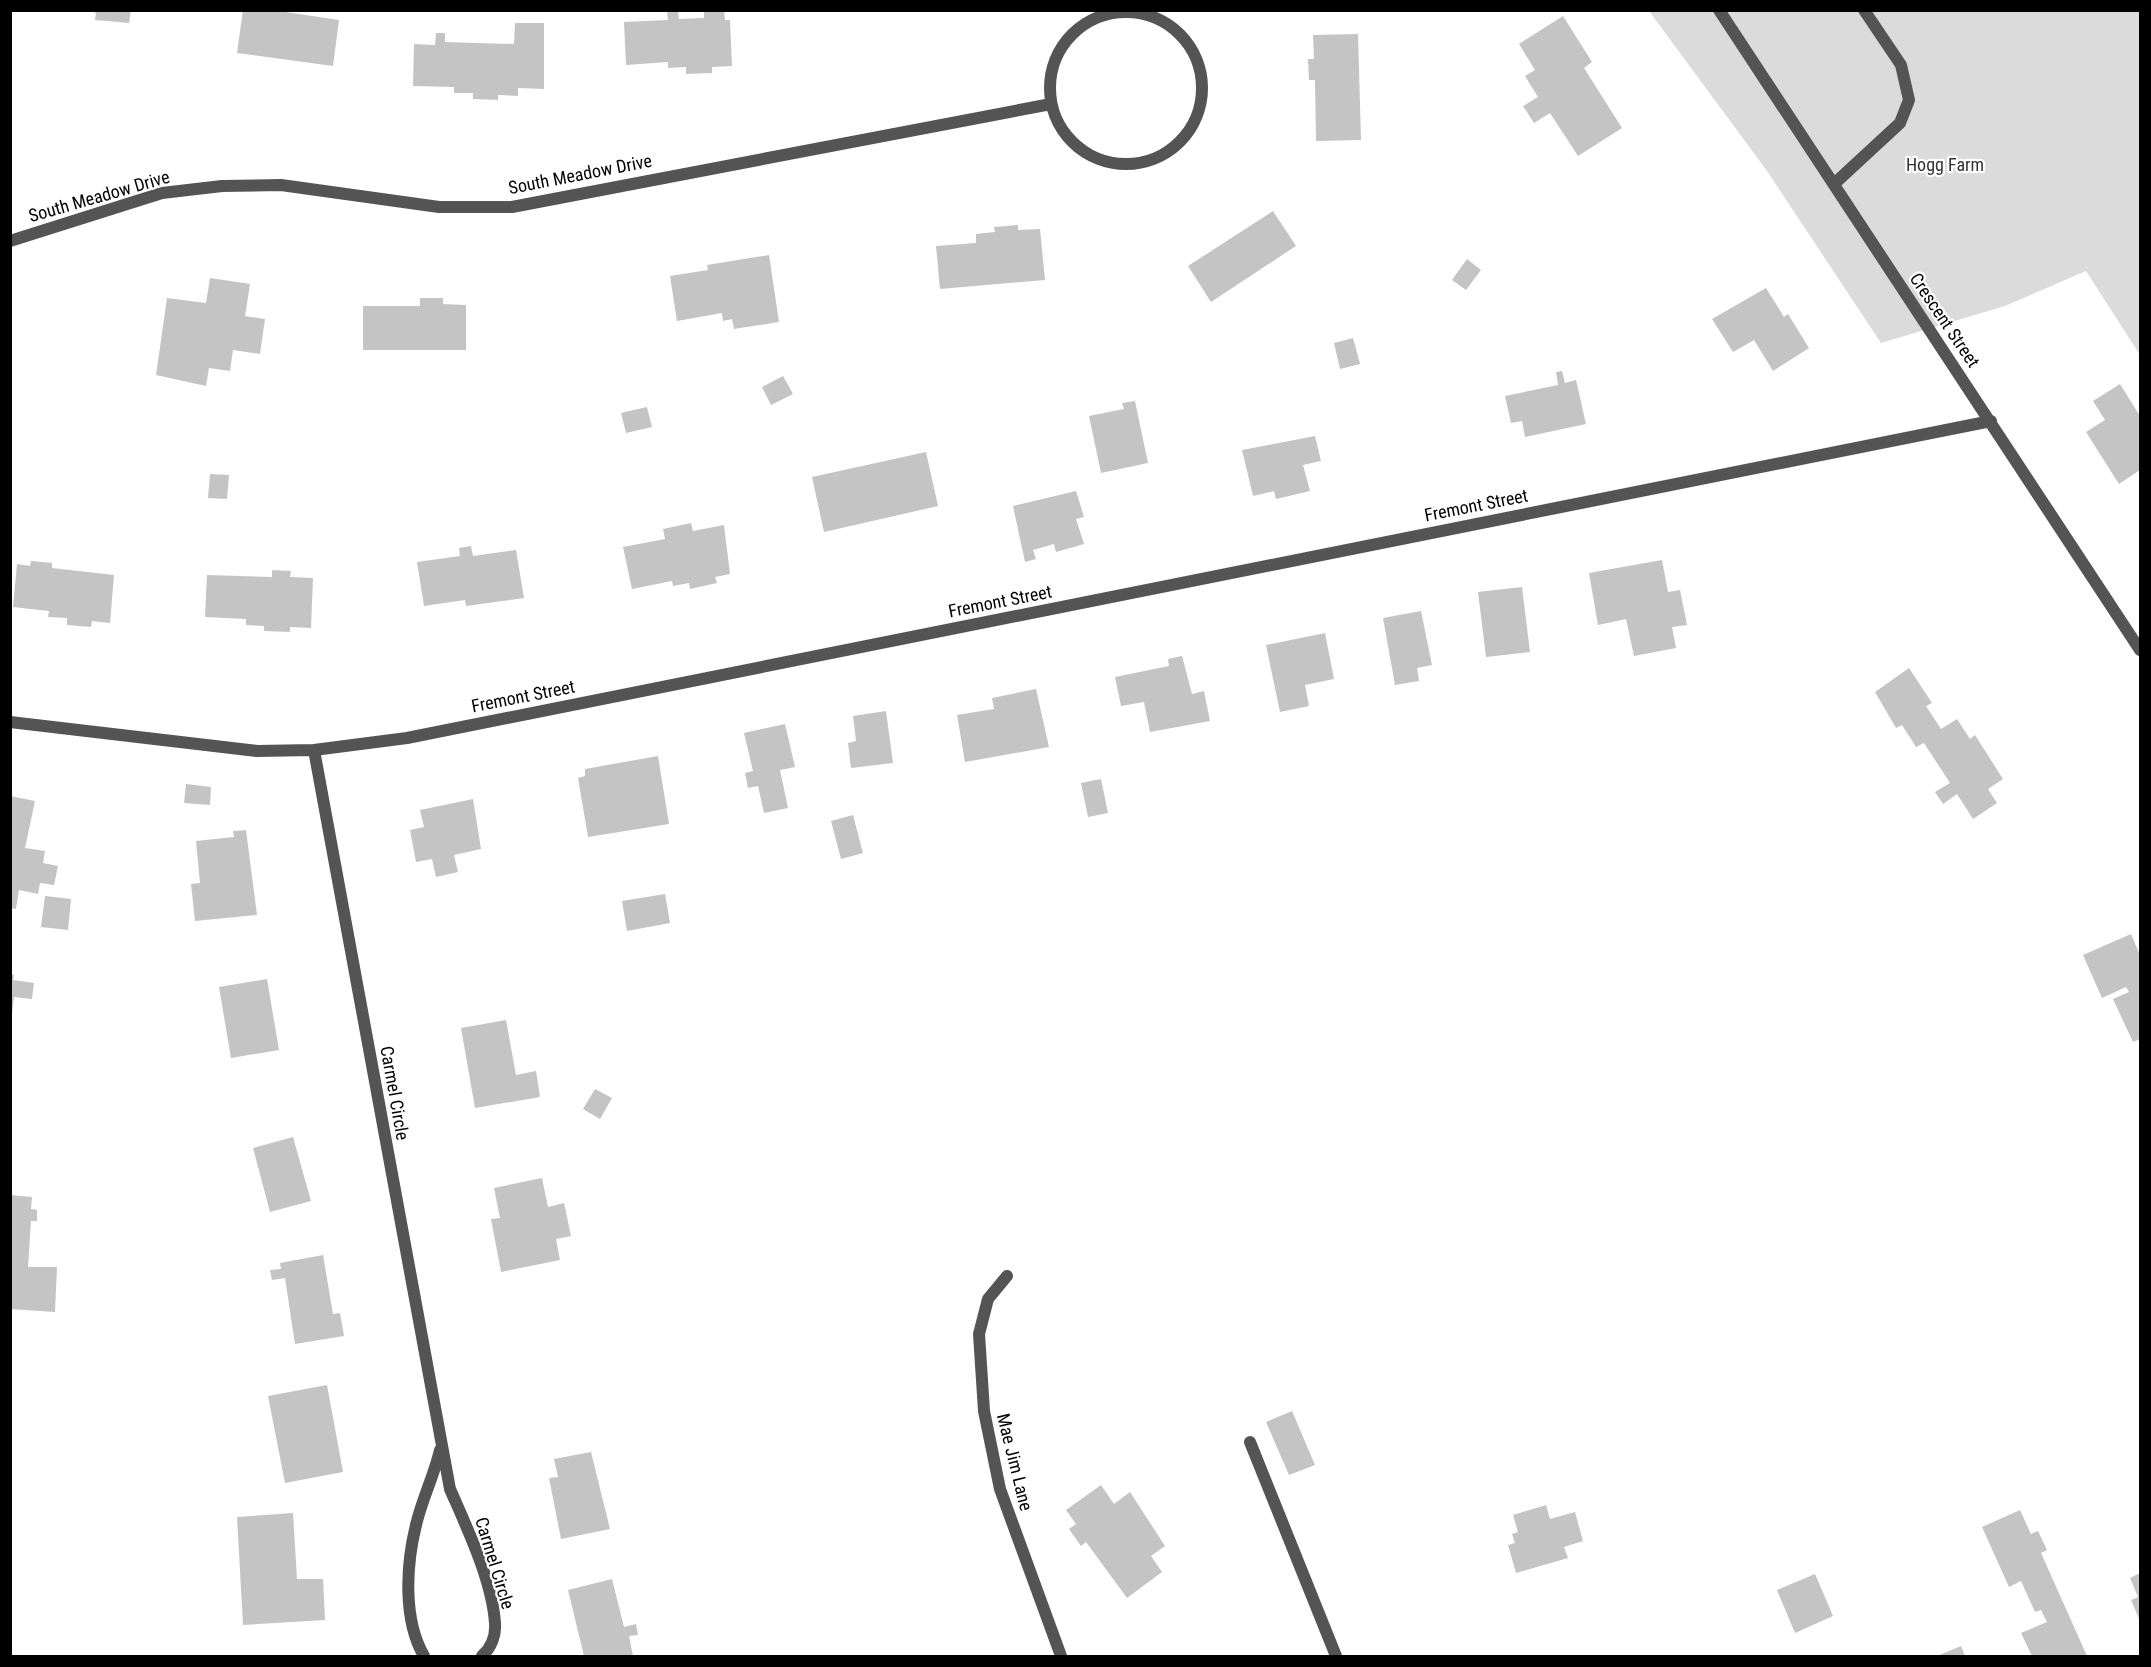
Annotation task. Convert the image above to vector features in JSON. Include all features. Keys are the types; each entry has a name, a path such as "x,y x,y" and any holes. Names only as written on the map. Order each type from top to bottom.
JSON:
{"street":[{"name":"Crescent Street","path":"1719,10 2140,650"},
{"path":"1834,184 1900,123 1909,100 1901,65 1864,10"},
{"path":"1115,12 1131,12 1161,20 1174,28 1186,39 1200,67 1203,83 1202,99 1198,115 1190,129 1180,142 1167,152 1137,164 1120,165 1089,154 1064,134 1051,104 1051,73 1055,57 1063,44 1086,22 1115,12"},
{"name":"South Meadow Drive","path":"10,241 162,193 222,186 281,185 439,207 512,207 1051,104"},
{"name":"Fremont Street","path":"10,722 257,751 314,750 407,738 1991,421"},
{"name":"Carmel Circle","path":"314,750 450,1488 470,1534 486,1580 495,1624 493,1643 482,1656"},
{"name":"Mae Jim Lane","path":"1007,1276 988,1299 979,1334 984,1411 1000,1488 1061,1656"},
{"path":"1250,1442 1336,1656"},
{"name":"Carmel Circle","path":"424,1656 414,1633 411,1618 411,1551 416,1525 442,1443"}],"green space":[{"name":"Hogg Farm","path":"1649,11 2140,11 2140,355 2086,271 2005,306 1881,343 1767,171"}],"building":[{"path":"89,10 131,10 129,23 95,20 96,13"},
{"path":"243,10 272,10 339,20 333,66 237,53"},
{"path":"678,10 679,19 704,18 704,10 724,10 725,20 730,20 732,66 712,67 712,73 686,74 686,67 668,68 668,62 626,65 624,22 668,20 667,11"},
{"path":"1563,16 1592,62 1584,68 1622,128 1578,156 1550,113 1534,123 1523,106 1538,97 1525,76 1535,70 1519,44"},
{"path":"515,23 544,23 544,89 518,88 518,96 498,95 498,100 473,99 473,93 454,93 454,87 413,86 414,44 435,45 436,33 445,33 445,42 514,44"},
{"path":"1358,34 1361,140 1316,141 1315,80 1309,80 1308,59 1314,59 1313,35"},
{"path":"1273,211 1296,246 1211,302 1188,266"},
{"path":"1018,225 1018,230 1040,229 1045,280 940,289 936,246 976,243 976,234 995,232 994,227"},
{"path":"769,255 779,322 734,329 732,319 723,321 722,313 677,321 670,276 708,270 707,265"},
{"path":"1467,259 1481,270 1466,290 1452,280"},
{"path":"210,278 250,284 245,316 265,319 260,354 233,350 230,371 209,368 206,386 156,375 167,298 206,303"},
{"path":"1766,288 1784,317 1788,314 1809,348 1773,371 1754,340 1733,352 1712,319"},
{"path":"420,298 443,298 443,304 466,305 466,350 363,350 363,306 420,306"},
{"path":"1353,338 1360,364 1340,369 1334,343"},
{"path":"1562,371 1565,383 1576,380 1586,424 1525,437 1522,421 1511,423 1505,396 1558,385 1556,372"},
{"path":"783,376 793,394 771,405 762,387"},
{"path":"2120,384 2140,416 2140,470 2119,484 2086,432 2105,420 2093,401"},
{"path":"1135,401 1148,463 1101,473 1089,416 1124,409 1122,403"},
{"path":"647,407 652,427 626,433 621,413"},
{"path":"1315,436 1321,461 1303,465 1310,491 1276,499 1274,491 1253,496 1242,450"},
{"path":"926,452 938,506 824,532 812,477"},
{"path":"210,474 229,475 227,499 208,498"},
{"path":"1076,491 1084,517 1076,519 1084,544 1056,552 1054,544 1033,550 1036,559 1025,562 1013,506"},
{"path":"691,523 693,531 724,525 730,574 715,577 717,583 690,589 689,583 673,586 672,581 632,589 623,547 665,539 663,529"},
{"path":"471,546 473,556 516,550 524,598 466,606 465,600 424,606 417,562 460,556 459,548"},
{"path":"1662,560 1668,592 1680,590 1687,625 1672,627 1676,648 1634,656 1626,619 1598,625 1589,573"},
{"path":"31,561 52,563 52,568 114,575 110,623 92,621 91,627 67,625 67,618 48,617 49,611 13,607 17,564 30,566"},
{"path":"272,570 291,571 290,577 313,578 311,628 290,627 290,632 264,631 264,626 246,625 246,619 205,617 207,575 272,577"},
{"path":"1522,587 1530,652 1486,657 1478,592"},
{"path":"1421,611 1432,665 1417,668 1419,681 1395,685 1383,618"},
{"path":"1325,633 1334,679 1305,685 1309,706 1280,712 1266,645"},
{"path":"1182,656 1192,694 1204,691 1210,721 1150,732 1144,702 1121,706 1115,677 1169,666 1168,659"},
{"path":"1909,668 1932,703 1926,706 1941,729 1957,719 1970,739 1975,735 2003,779 1988,789 1997,803 1973,819 1957,794 1943,804 1935,792 1950,783 1924,743 1916,747 1902,725 1896,728 1875,692"},
{"path":"1036,689 1049,747 965,762 957,715 994,709 992,698"},
{"path":"886,711 893,763 851,768 848,743 856,741 853,716"},
{"path":"785,724 795,767 780,770 788,808 764,813 758,786 748,788 745,773 753,771 744,733"},
{"path":"658,756 669,824 588,837 578,778 585,776 585,769"},
{"path":"1101,779 1108,813 1088,817 1081,783"},
{"path":"186,784 211,787 210,805 184,803"},
{"path":"10,796 35,801 25,848 45,851 43,863 58,866 54,885 40,883 38,894 19,890 16,909 10,908"},
{"path":"473,799 481,849 454,855 458,872 436,877 432,859 416,862 410,830 424,827 420,810"},
{"path":"853,815 863,853 841,859 831,821"},
{"path":"246,830 257,915 195,921 191,884 200,883 196,841 234,837 233,831"},
{"path":"665,894 670,923 627,931 622,901"},
{"path":"45,896 71,899 68,930 41,927"},
{"path":"2131,934 2140,955 2140,1039 2133,1042 2113,999 2129,992 2126,987 2102,998 2083,955"},
{"path":"10,974 14,975 13,980 34,983 32,999 14,997 12,1013"},
{"path":"267,979 279,1050 231,1058 219,987"},
{"path":"506,1020 516,1075 536,1071 540,1097 475,1108 461,1028"},
{"path":"595,1089 612,1098 600,1119 583,1109"},
{"path":"293,1137 311,1201 270,1212 253,1148"},
{"path":"542,1178 548,1207 564,1203 571,1236 556,1239 560,1260 501,1272 491,1219 500,1218 494,1188"},
{"path":"10,1195 32,1197 31,1209 37,1210 37,1221 31,1221 28,1267 57,1267 55,1312 10,1309"},
{"path":"323,1255 333,1314 340,1313 344,1336 295,1344 285,1278 272,1280 270,1270 281,1269 280,1263"},
{"path":"327,1385 343,1472 285,1483 268,1396"},
{"path":"1292,1411 1315,1465 1289,1475 1266,1422"},
{"path":"591,1452 610,1529 561,1539 549,1478 558,1477 554,1459"},
{"path":"1101,1485 1114,1504 1130,1492 1165,1546 1151,1556 1162,1572 1127,1598 1086,1542 1081,1546 1069,1529 1076,1524 1066,1510"},
{"path":"1546,1505 1550,1519 1575,1512 1583,1541 1564,1547 1568,1558 1516,1573 1508,1545 1515,1543 1512,1534 1518,1532 1513,1515"},
{"path":"2020,1510 2031,1534 2038,1531 2047,1550 2041,1553 2087,1656 2032,1656 2021,1633 2047,1622 2041,1610 2035,1612 2021,1581 2009,1587 1982,1527"},
{"path":"293,1513 297,1579 323,1579 325,1620 243,1625 237,1517"},
{"path":"2140,1573 2140,1621 2131,1600 2138,1597 2130,1578"},
{"path":"1815,1574 1833,1616 1795,1633 1777,1590"},
{"path":"612,1579 624,1627 636,1624 638,1635 629,1636 633,1656 584,1656 568,1590"},
{"path":"1961,1646 1965,1656 1937,1656"}]}
